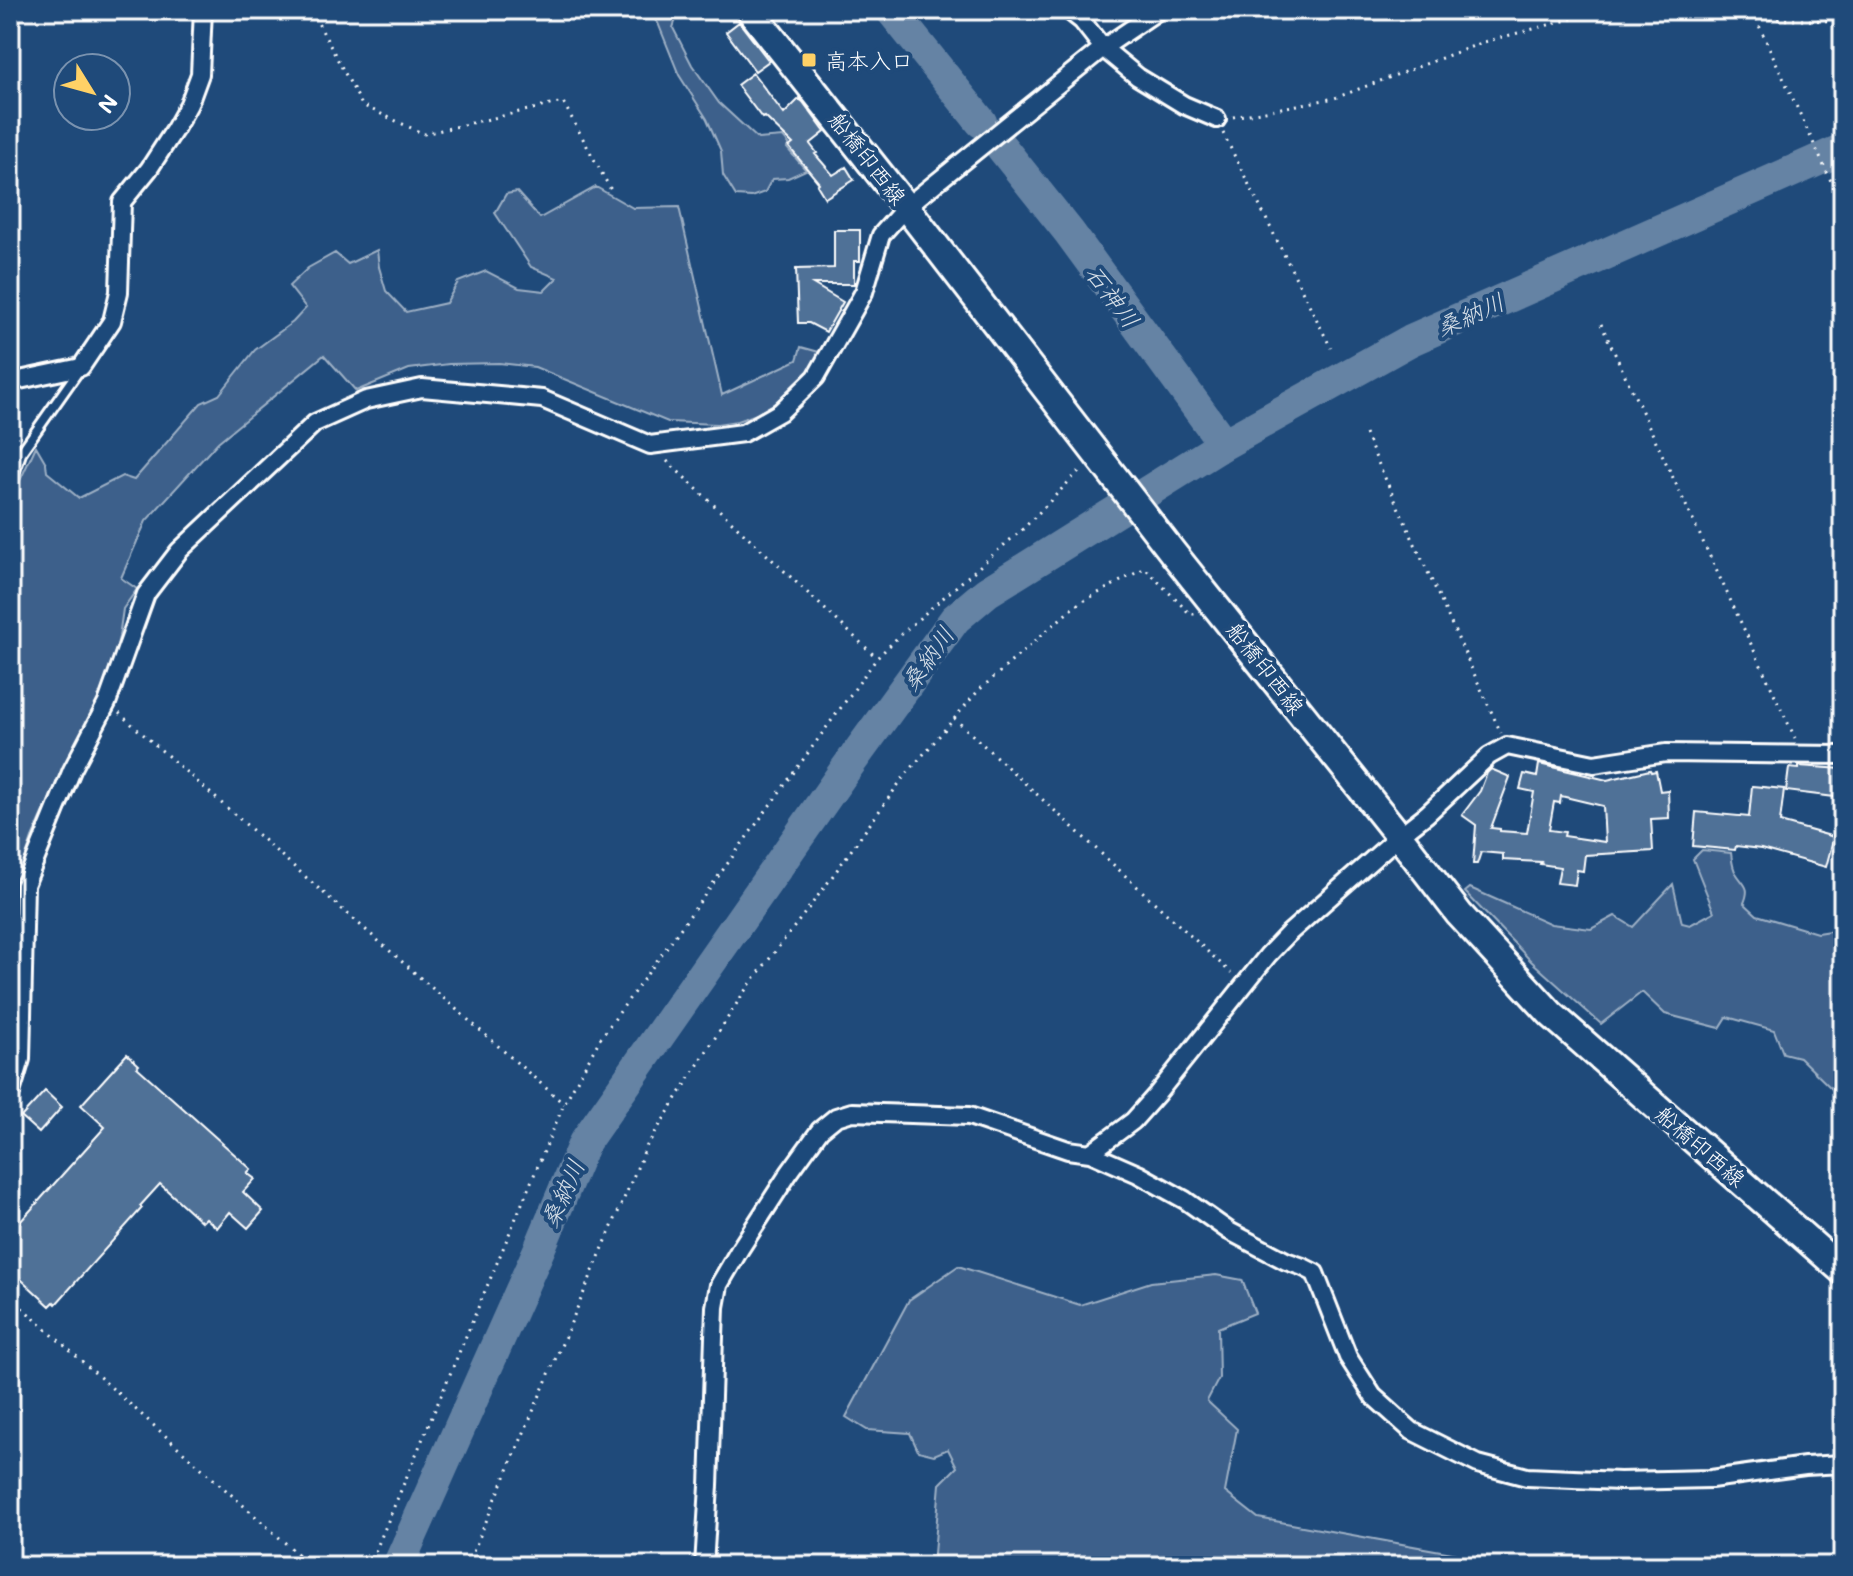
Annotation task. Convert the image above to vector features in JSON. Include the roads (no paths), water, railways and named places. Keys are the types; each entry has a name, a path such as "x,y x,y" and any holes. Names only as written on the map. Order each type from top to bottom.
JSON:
{"main road":[{"name":"船橋印西線","path":"750,10 1459,914 1551,1014 1843,1271"}],"street":[{"path":"10,382 81,367 112,321 119,292 122,202 149,169 189,104 200,74 203,10"},
{"path":"1068,10 1082,21 1103,48 1138,77 1184,105 1217,119"},
{"path":"10,1096 21,1059 25,885 72,770 107,703 146,594 179,551 315,423 366,400 422,388 542,399 650,445 743,433 780,412 816,377 864,292 881,235 906,207 1103,48 1159,10"},
{"path":"1090,1153 1133,1121 1288,934 1489,756 1507,746 1594,764 1666,753 1843,755"},
{"path":"704,1566 715,1307 719,1285 756,1223 820,1130 836,1117 852,1112 969,1116 1068,1150 1090,1153 1138,1174 1185,1200 1229,1231 1315,1273 1348,1357 1373,1396 1412,1431 1478,1464 1527,1477 1620,1481 1711,1479 1843,1464"}],"lane":[{"path":"10,485 22,451 81,367"}],"waterway":[{"name":"石神川","path":"891,10 981,122"},
{"name":"石神川","path":"1002,148 1069,232 1224,444"},
{"name":"桑納川","path":"398,1566 584,1143 843,773 955,619 987,592 1224,444 1411,340 1843,149"}],"place":[{"name":"高本入口","path":"809,60"}]}
